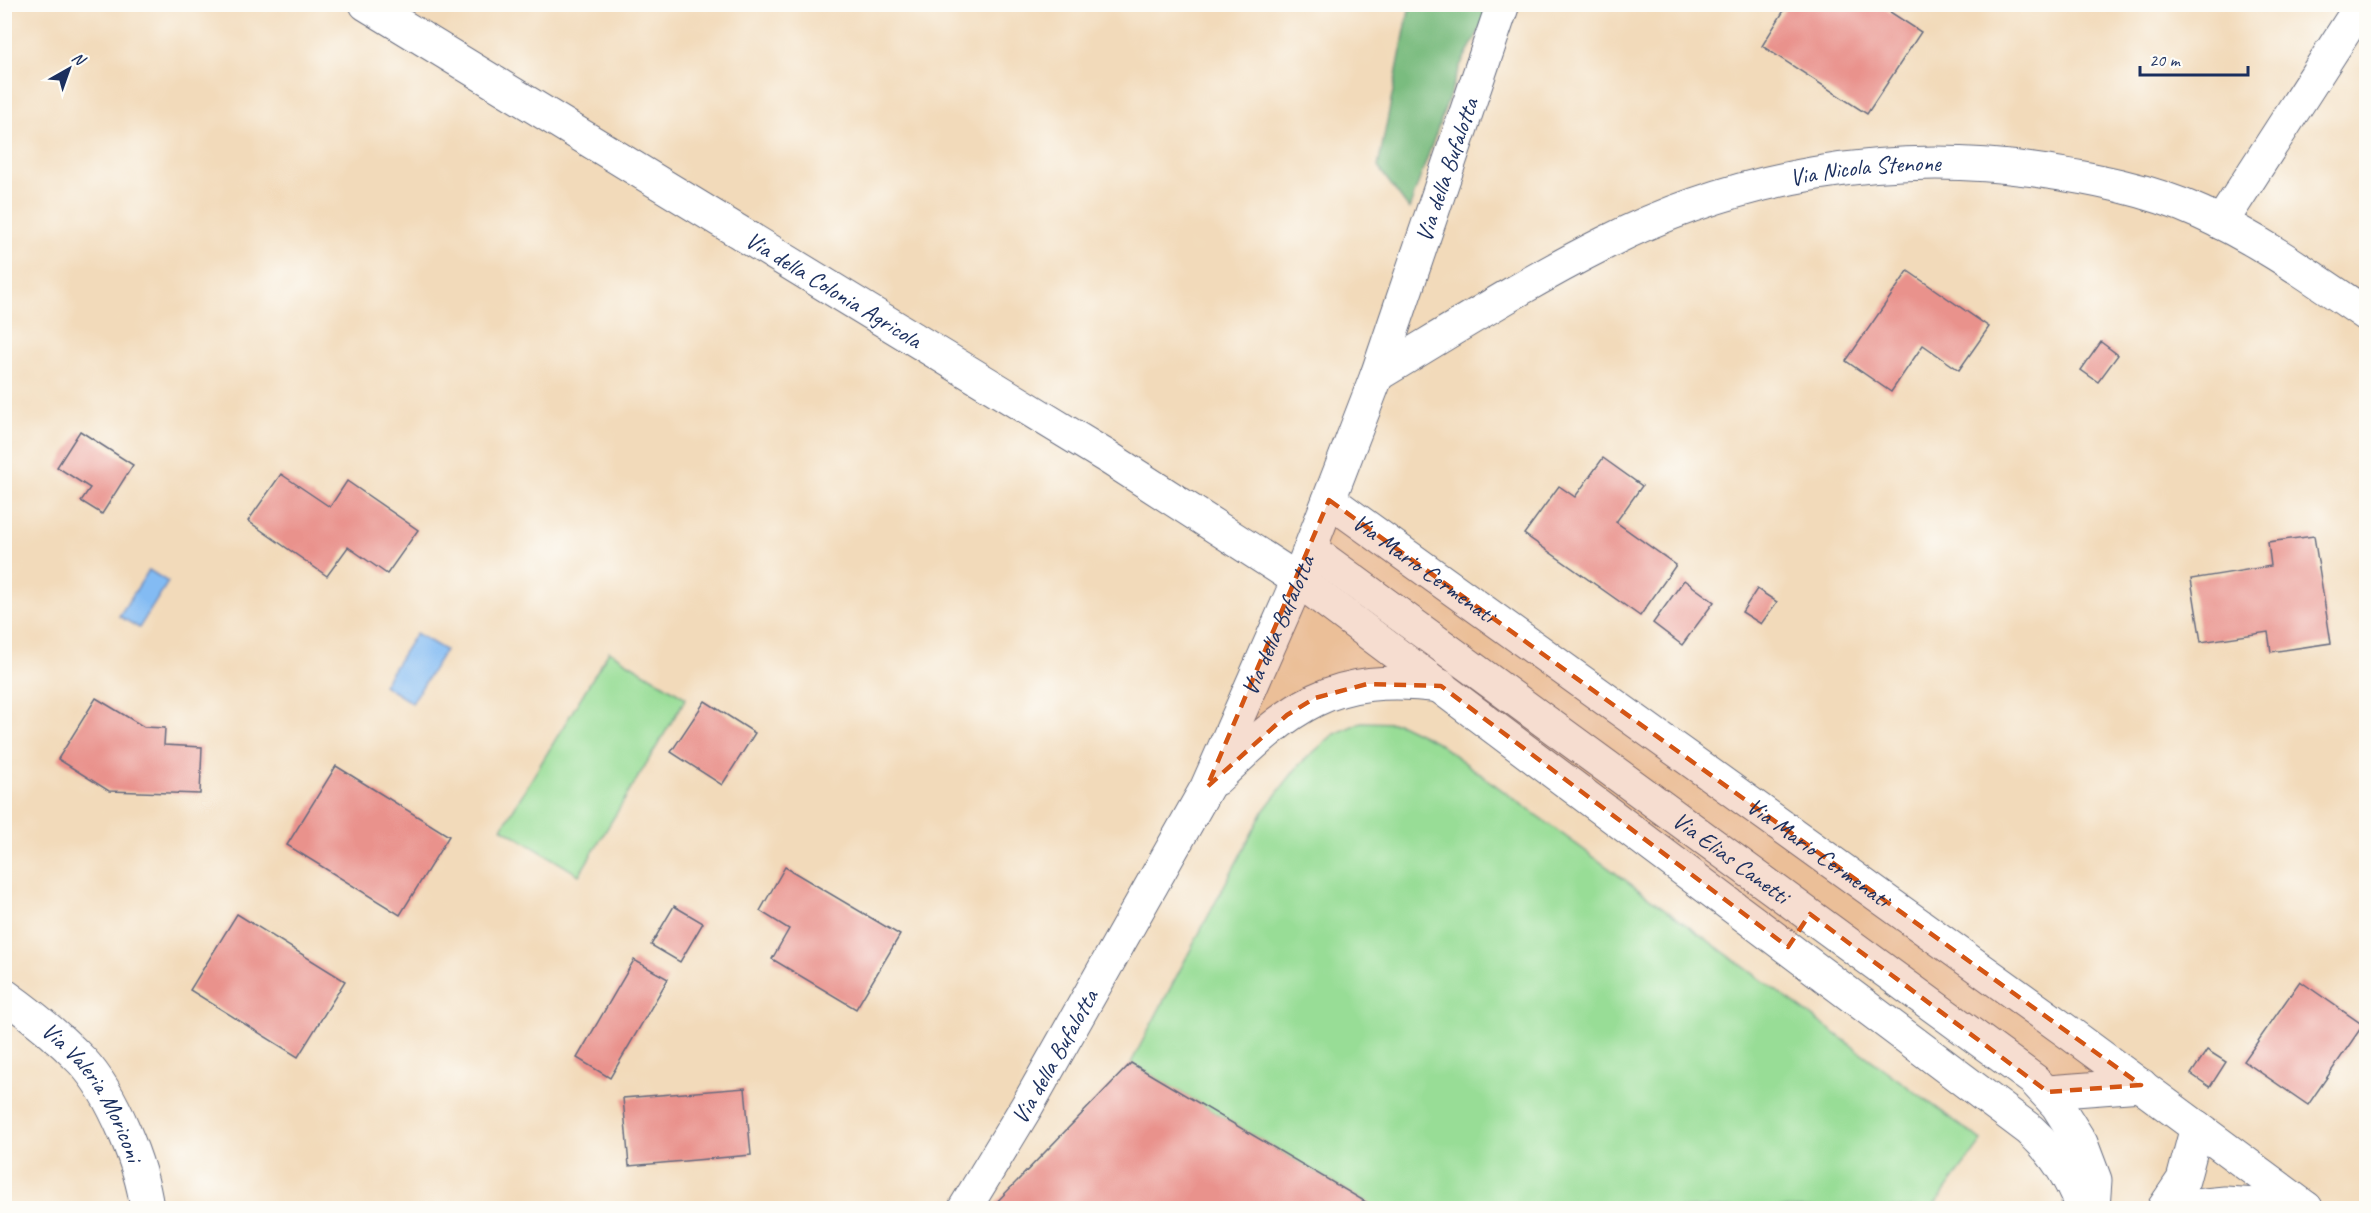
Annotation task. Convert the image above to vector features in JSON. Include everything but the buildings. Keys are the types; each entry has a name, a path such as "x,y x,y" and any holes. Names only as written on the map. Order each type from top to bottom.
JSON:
{"street":[{"name":"Via della Colonia Agricola","path":"366,4 1109,458 1298,580"},
{"name":"Via della Bufalotta","path":"965,1209 1027,1106 1207,787 1298,580 1377,375 1503,4"},
{"path":"2221,223 2362,4"},
{"name":"Via Nicola Stenone","path":"1377,375 1541,278 1607,242 1670,214 1720,196 1773,182 1825,171 1906,162 1943,161 2025,169 2093,180 2178,203 2267,248 2367,314"},
{"name":"Via Mario Cermenati","path":"1329,500 2141,1085 2306,1208"},
{"name":"Via Elias Canetti","path":"1310,549 2023,1070 2048,1092 2081,1143 2095,1180 2093,1209"},
{"name":"Via Elias Canetti","path":"1298,580 2030,1130 2050,1148 2072,1180 2082,1209"},
{"path":"1207,787 1287,715 1315,698 1339,689 1367,684 1395,682 1441,686"},
{"path":"1788,947 1810,914"},
{"name":"Via Valeria Moriconi","path":"4,994 42,1024 84,1063 111,1104 132,1149 147,1209"},
{"path":"2048,1092 2141,1085"},
{"path":"2164,1209 2183,1180 2197,1127"},
{"path":"2174,1209 2225,1203 2306,1208"}],"highlighted area":[{"path":"1329,500 2141,1085 2048,1092 1810,914 1788,947 1441,686 1367,684 1315,698 1287,715 1207,787"}],"green space":[{"path":"1410,5 1493,5 1460,66 1409,209 1378,167"},
{"path":"609,651 686,698 579,875 502,828"},
{"path":"1361,722 1398,723 1435,741 1982,1141 1932,1208 1376,1208 1131,1063 1264,810 1299,765 1333,735"}],"water":[{"path":"149,570 168,582 139,628 119,616"},
{"path":"416,633 445,650 412,703 383,685"}]}
